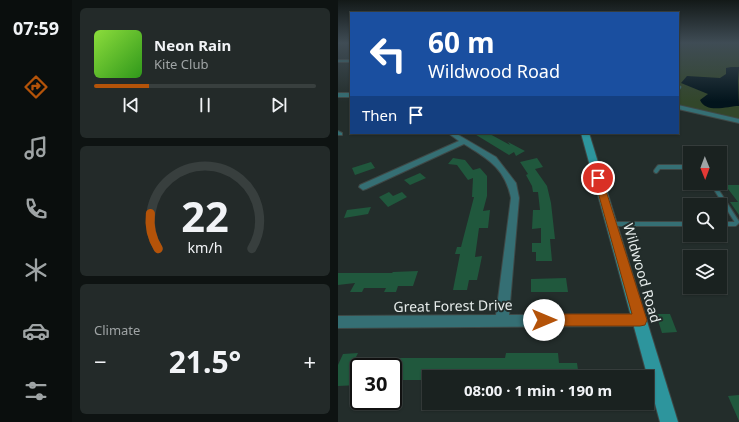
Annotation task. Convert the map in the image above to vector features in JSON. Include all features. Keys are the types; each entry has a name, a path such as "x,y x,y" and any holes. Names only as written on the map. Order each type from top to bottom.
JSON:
{"street":[{"path":"338,95 349,95"},
{"path":"338,101 349,95"},
{"path":"679,107 739,121"},
{"path":"452,134 463,142 493,159 512,183 515,198 502,320"},
{"name":"Wildwood Road","path":"585,134 669,422"},
{"path":"363,187 463,142"},
{"name":"Great Forest Drive","path":"338,322 640,320"}],"lane":[{"path":"656,171 658,167 683,167"},
{"path":"727,206 737,222 735,224 727,224"},
{"path":"612,224 683,224"}],"green space":[{"path":"679,63 739,63 739,120 679,106"}],"water":[{"path":"739,67 739,106 718,108 707,107 700,100 708,94 681,83 687,76 720,78 726,74 726,68"}],"building":[{"path":"475,134 490,134 525,151 516,156 514,152 509,155"},
{"path":"453,158 465,160 473,170 480,168 487,176 487,196 483,211 490,210 488,228 479,228 475,257 482,256 477,280 469,280 467,290 453,290 460,254 455,254 457,247 461,247 474,197 472,197 473,178 468,180 457,165 448,164"},
{"path":"537,158 543,167 535,169 547,186 551,203 555,239 550,239 552,261 536,261 536,252 532,252 532,243 541,243 541,228 532,229 533,210 540,210 538,192 533,192 532,186 526,175 528,174 520,162"},
{"path":"371,162 375,168 355,175 352,168"},
{"path":"420,173 426,178 410,185 404,180"},
{"path":"727,185 739,185 739,215 730,202 738,202 727,188"},
{"path":"389,192 393,196 402,192 407,197 388,207 379,197"},
{"path":"371,207 368,214 344,218 347,210"},
{"path":"418,271 413,286 398,286 396,292 384,292 386,288 364,288 362,292 350,292 355,283 338,285 338,273 392,273"},
{"path":"566,278 568,292 531,292 531,279"},
{"path":"656,314 670,314 677,332 662,333"},
{"path":"358,353 356,358 350,358 350,385 338,386 338,365 343,354"},
{"path":"506,353 558,353 559,363 577,363 578,370 422,370 422,380 402,380 402,358 505,358"},
{"path":"739,395 739,421 728,396"}],"route":[{"path":"544,320 640,320 598,178"}]}
